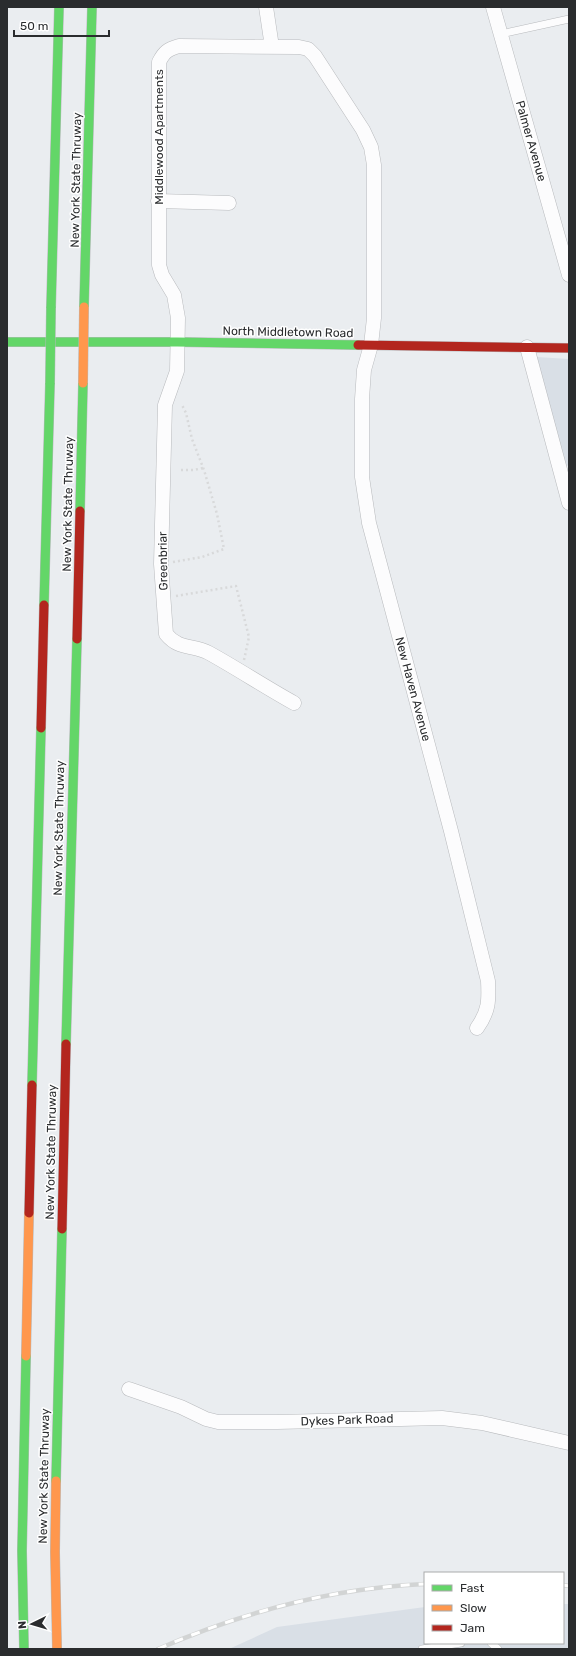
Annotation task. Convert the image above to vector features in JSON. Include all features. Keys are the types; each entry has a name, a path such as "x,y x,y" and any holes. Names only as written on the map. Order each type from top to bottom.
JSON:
{"main road":[{"name":"New York State Thruway","path":"24,1649 22,1551 23,1443 59,7"},
{"name":"New York State Thruway","path":"57,1649 55,1552 56,1459 92,7"},
{"name":"North Middletown Road","path":"7,342 371,344 569,348"}],"street":[{"path":"266,7 272,47"},
{"name":"Palmer Avenue","path":"493,7 569,275"},
{"name":"Middlewood Apartments","path":"177,342 177,306 174,295 162,276 158,265 159,62 163,54 169,48 179,46 299,47 308,49 315,56 363,130 371,147 374,165 374,318 371,344"},
{"path":"158,201 229,203"},
{"name":"Greenbriar","path":"177,342 177,371 165,405 161,564 166,634 172,641 181,646 207,652 294,703"},
{"name":"New Haven Avenue","path":"371,344 364,370 362,399 362,477 369,523 449,823 488,981 489,1003 485,1017 478,1028"},
{"path":"527,347 569,503"},
{"name":"Dykes Park Road","path":"129,1389 181,1407 206,1419 218,1422 442,1418 482,1424 569,1443"}],"lane":[{"path":"501,34 569,19"},
{"path":"422,1649 454,1644"}],"path":[{"path":"161,564 202,557 224,549 217,514 204,468 192,439 186,413 182,405"},
{"path":"181,470 204,468"},
{"path":"163,597 236,586 249,637 247,653 240,672"}],"shaded area":[{"path":"536,357 569,359 569,465 566,466"},
{"path":"564,1604 569,1604 569,1649 229,1649 277,1627 424,1607 424,1644 564,1644"}],"railway":[{"path":"158,1649 222,1624 288,1604 390,1586 424,1584"},
{"path":"564,1585 569,1586"}],"traffic: fast":[{"path":"51,308 59,7"},
{"path":"84,307 92,7"},
{"path":"50,383 51,308"},
{"path":"7,342 177,342 358,345"},
{"path":"44,605 50,383"},
{"path":"80,511 83,383"},
{"path":"66,1044 77,639"},
{"path":"32,1085 41,728"},
{"path":"56,1481 62,1229"},
{"path":"24,1649 22,1551 26,1356"}],"traffic: slow":[{"path":"83,383 84,307"},
{"path":"26,1356 29,1213"},
{"path":"56,1481 55,1552 57,1649"}],"traffic: jam":[{"path":"358,345 569,348"},
{"path":"77,639 80,511"},
{"path":"41,728 44,605"},
{"path":"62,1229 66,1044"},
{"path":"29,1213 32,1085"}]}
